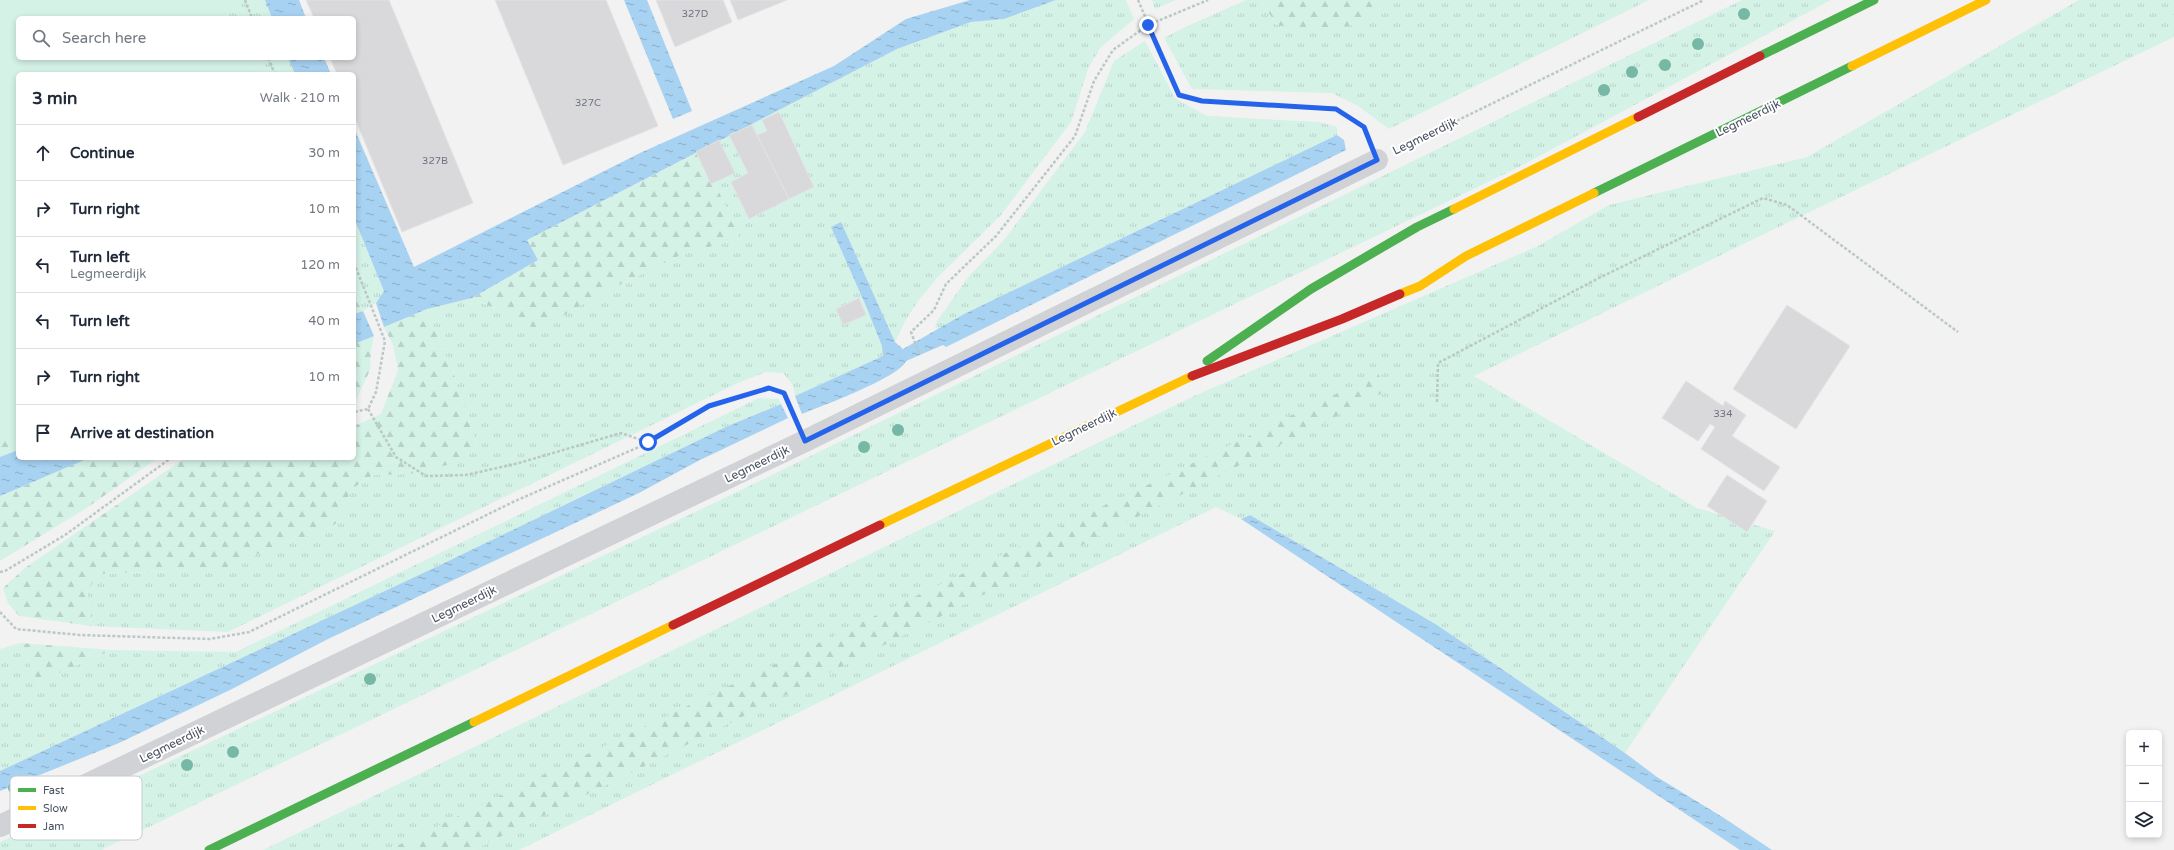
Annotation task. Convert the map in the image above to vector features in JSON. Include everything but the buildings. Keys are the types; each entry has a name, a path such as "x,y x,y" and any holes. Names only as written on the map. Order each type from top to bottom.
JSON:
{"main road":[{"name":"Legmeerdijk","path":"1180,380 1311,288 1417,227 1874,0"},
{"name":"Legmeerdijk","path":"209,850 1180,380 1342,319 1420,286 1466,256 1986,0"}],"street":[{"name":"Legmeerdijk","path":"105,776 805,441 1377,160"},
{"name":"Legmeerdijk","path":"0,826 10,821"}],"path":[{"path":"245,0 251,16"},
{"path":"1138,0 1179,95 1202,101 1336,109 1364,127 1377,160"},
{"path":"921,358 911,332 934,310 946,284 996,236 1075,136 1094,81 1113,50 1148,25 1208,0"},
{"name":"Legmeerdijk","path":"1377,160 1704,0"},
{"path":"269,60 274,72"},
{"path":"1437,402 1438,363 1597,279 1762,198 1787,205 1958,332"},
{"path":"356,268 370,299 385,341 376,392 368,409"},
{"path":"0,612 16,629 80,635 210,639 249,632 515,501 648,442 709,406 769,388 784,393 805,441"},
{"path":"368,409 396,457 426,476 466,475 519,463 621,433 648,442"},
{"path":"356,412 368,409"},
{"path":"0,572 5,571 65,535 168,460"}],"green space":[{"path":"0,0 223,0 229,16 16,16 16,60 247,60 251,72 16,72 16,437 0,443"},
{"path":"211,0 265,0 271,16 217,16"},
{"path":"1056,0 1126,0 1134,19 1100,48 1088,69 1071,122 1001,215 937,278 916,304 905,321 890,353 795,396 793,385 783,373 766,372 738,383 228,632 91,626 87,592 98,574 225,569 289,540 318,534 342,520 350,490 373,475 409,474 478,449 456,380 427,309 472,298 489,306 500,309 532,327 542,328 592,298 681,255 740,238 719,192 704,173 696,152 897,49 971,22 1004,19"},
{"path":"1152,0 1176,0 1155,9"},
{"path":"1246,0 1260,0 1277,25 1379,10 1384,0 1649,0 1389,129 1358,106 1332,93 1192,89 1164,38"},
{"path":"1260,0 1384,0 1379,10 1354,25 1312,32 1277,25"},
{"path":"1742,0 1831,0 1517,168 142,830 142,776 139,776 735,493"},
{"path":"2079,0 2174,0 2174,37 1766,233 1474,376 1697,508 1775,531 1625,753 1437,625 1250,515 1241,519 1216,507 519,850 473,850 649,764 413,839 388,850 263,850 1192,397 1538,246 1609,205 1807,157"},
{"path":"1145,41 1175,98 1207,116 1319,122 1337,127 1337,135 964,314 939,330 935,327 937,321 969,276 1004,240 1085,132 1114,61"},
{"path":"236,60 289,60 294,72 240,72"},
{"path":"696,152 704,173 719,192 740,238 681,255 592,298 542,329 532,327 500,309 489,306 472,298 538,260 527,240"},
{"path":"356,223 384,291 376,303 363,311 356,301"},
{"path":"356,301 363,311 356,313"},
{"path":"427,309 456,380 478,449 447,465 409,474 373,475 350,490 342,520 318,534 289,540 225,569 98,574 87,592 91,626 19,616 8,603 3,588 25,568 182,460 356,460 356,425 381,414 398,370 393,345 384,327"},
{"path":"374,336 371,351 370,370 356,398 356,343"},
{"path":"1378,374 1388,390 649,764 473,850 388,850"},
{"path":"759,398 779,399 781,404 728,426 436,567 0,771 0,649 20,643 38,682 112,650 236,652"},
{"path":"16,406 16,451 0,457 0,412"},
{"path":"84,460 155,460 88,507 0,561 0,496"},
{"path":"20,643 112,650 38,682"},
{"path":"10,837 10,840 122,840 101,850 0,850 0,842"}],"water":[{"path":"265,0 299,0 305,16 271,16"},
{"path":"624,0 647,0 692,111 673,119"},
{"path":"970,0 1056,0 1004,19 971,22 897,49 527,240 538,260 472,298 427,309 384,327 376,303 384,291 356,223 356,133 414,267 640,153 834,66 906,19"},
{"path":"289,60 325,60 330,72 294,72"},
{"path":"1337,135 1344,140 1346,150 946,347 943,345 906,361 901,368 876,383 802,414 795,396 883,356 882,346 866,306 831,227 841,222 895,342 903,349 964,314"},
{"path":"363,311 374,336 356,343 356,313"},
{"path":"781,404 788,418 698,461 639,493 328,639 232,689 119,743 37,776 10,776 10,787 0,791 0,771 436,567 728,426"},
{"path":"16,451 16,460 84,460 0,496 0,457"},
{"path":"1250,515 1437,625 1625,753 1657,777 1724,818 1772,850 1740,850 1241,519"}],"traffic: fast":[{"path":"1760,56 1874,0"},
{"path":"1594,193 1852,66"},
{"path":"1207,361 1311,289 1417,227 1454,209"},
{"path":"209,850 474,722"}],"traffic: slow":[{"path":"1852,66 1986,0"},
{"path":"1454,209 1638,117"},
{"path":"1400,294 1420,286 1466,256 1594,193"},
{"path":"880,525 1192,376"},
{"path":"474,722 673,625"}],"traffic: jam":[{"path":"1638,117 1760,56"},
{"path":"1192,376 1342,319 1400,294"},
{"path":"673,625 880,525"}],"route":[{"path":"648,442 709,406 769,388 784,393 805,441 928,379 1377,160 1364,127 1336,109 1202,101 1179,95 1148,25"}]}
